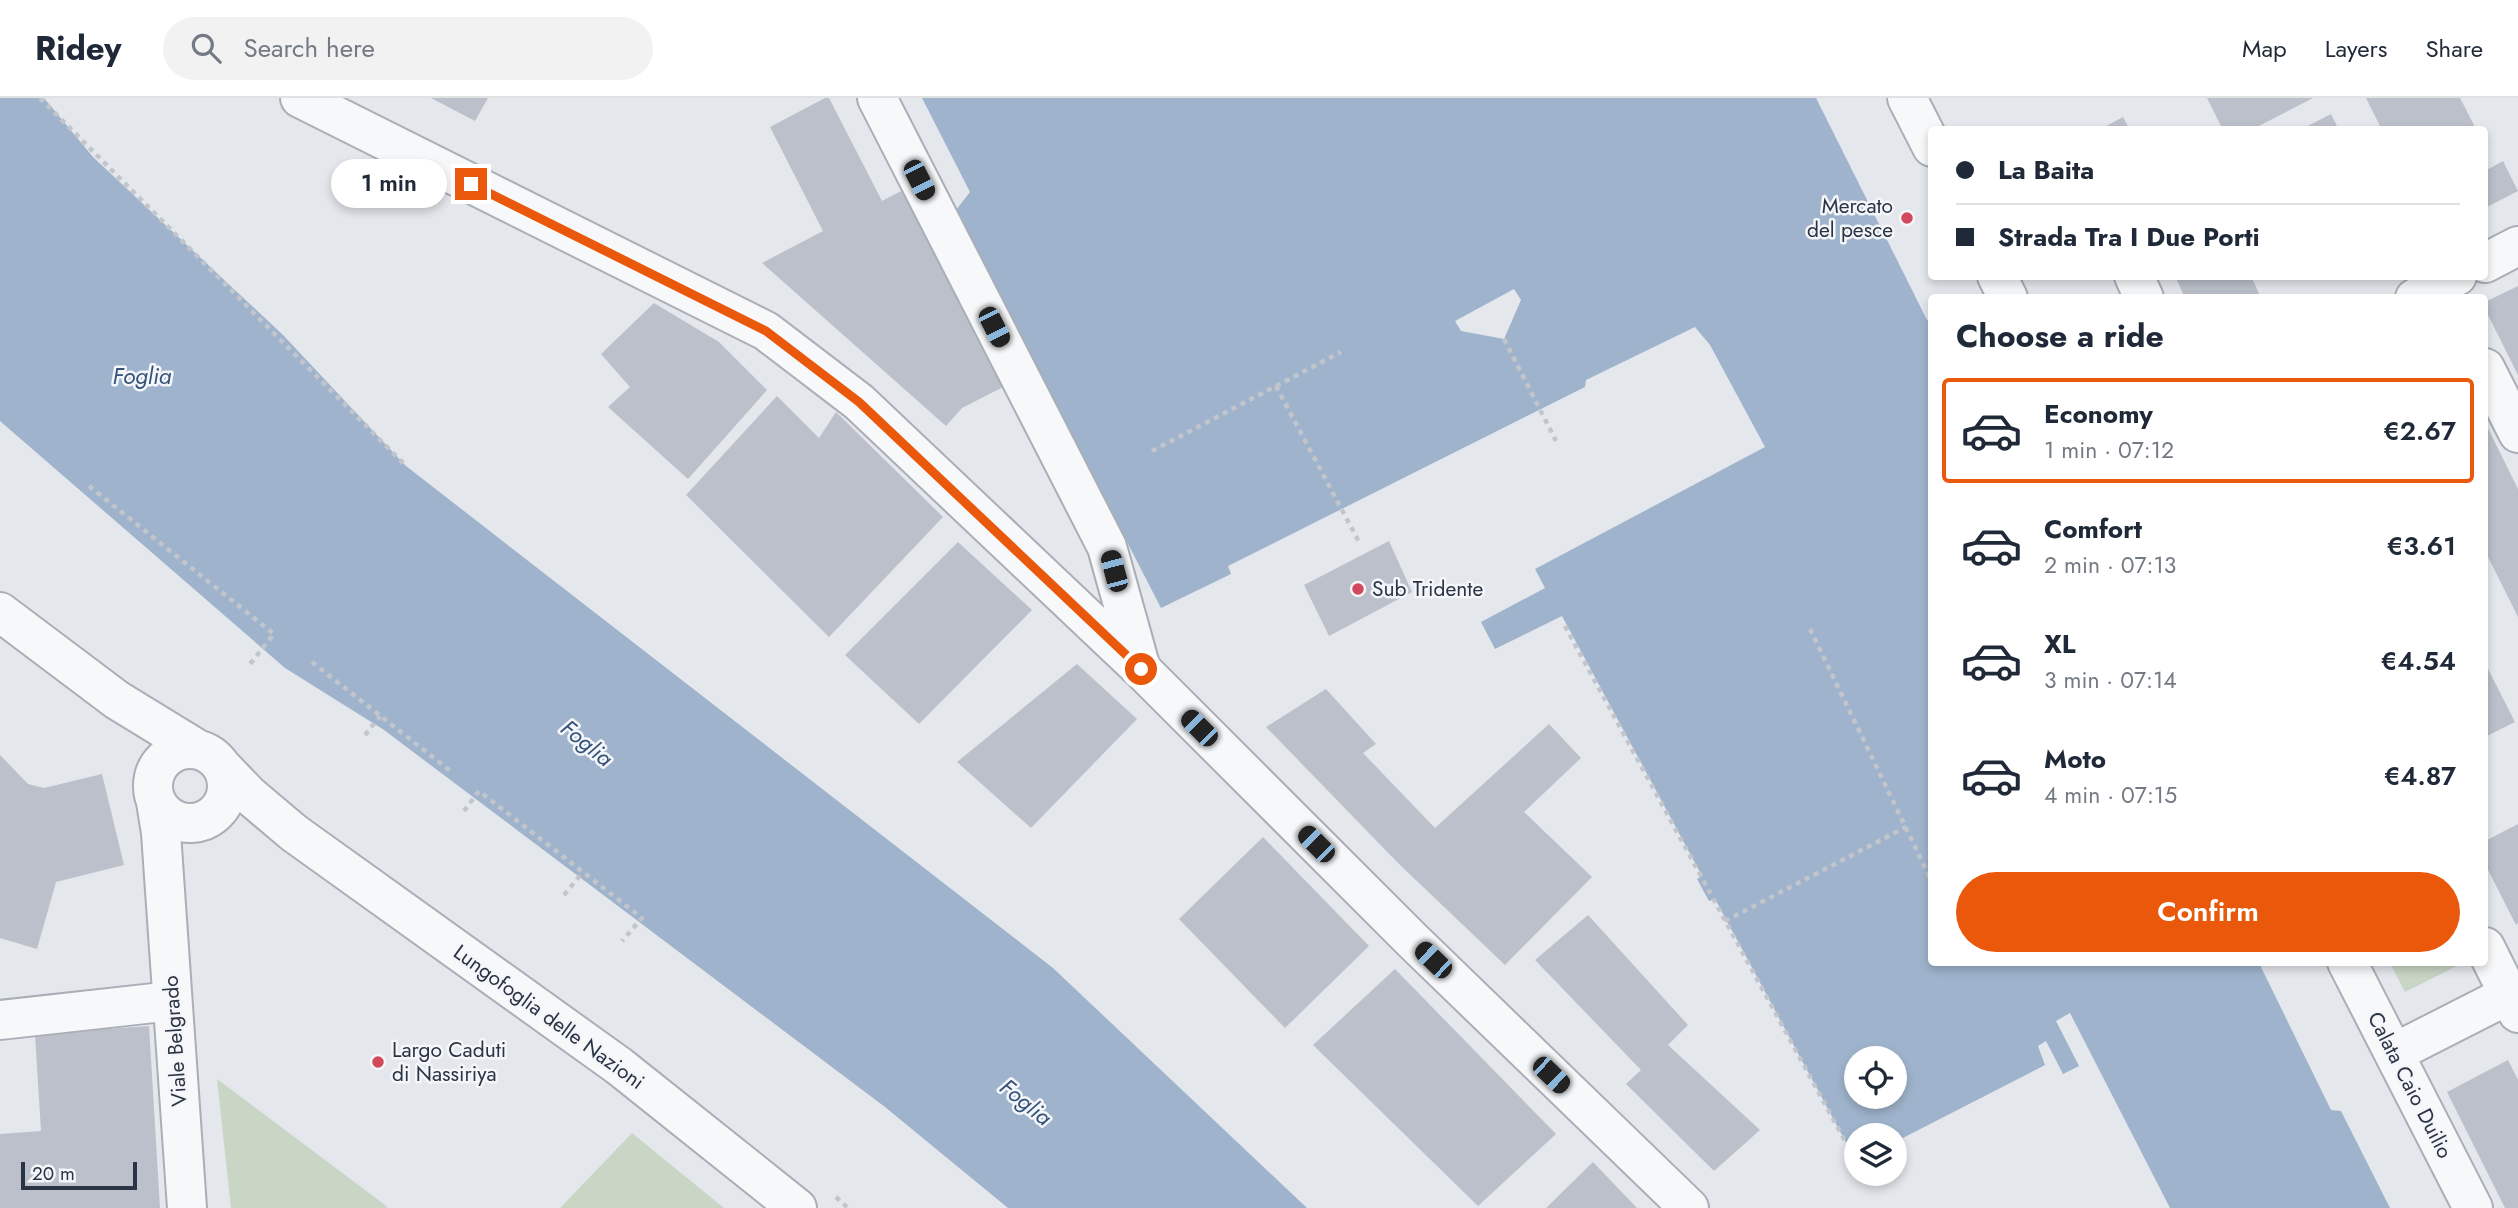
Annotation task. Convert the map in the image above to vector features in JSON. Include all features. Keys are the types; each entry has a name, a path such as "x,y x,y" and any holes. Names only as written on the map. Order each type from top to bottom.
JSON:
{"street":[{"path":"300,98 766,331 859,402 1141,669 1413,941 1689,1208"},
{"path":"877,98 1107,547 1141,669"},
{"path":"1907,98 1928,139"},
{"path":"2488,262 2518,247"},
{"path":"2488,374 2518,433"},
{"name":"Lungofoglia delle Nazioni","path":"0,612 117,700 210,759 294,833 619,1066 797,1208"},
{"name":"Lungofoglia delle Nazioni","path":"117,700 146,745 165,814 177,822 246,816 294,833"},
{"path":"156,786 166,757 181,750 210,759 227,780 227,794 221,808 201,821 180,841 162,875"},
{"name":"Viale Belgrado","path":"156,786 187,1208"},
{"path":"2394,1053 2515,999 2488,952"},
{"name":"Calata Caio Duilio","path":"2349,966 2473,1208"},
{"path":"0,1020 172,1001"}],"path":[{"path":"40,98 406,466"},
{"path":"1504,338 1556,442"},
{"path":"1152,451 1341,352"},
{"path":"1276,386 1359,542"},
{"path":"89,486 274,634 250,664"},
{"path":"1565,626 1844,1139"},
{"path":"1810,629 1928,874"},
{"path":"312,662 453,773"},
{"path":"365,735 380,716"},
{"path":"464,811 478,791 642,918 622,941"},
{"path":"1725,921 1906,827"},
{"path":"564,895 583,872"}],"green space":[{"path":"2392,966 2457,966 2405,992"},
{"path":"217,1079 385,1205 388,1208 231,1208"},
{"path":"632,1133 724,1208 560,1208"}],"water":[{"name":"Foglia","path":"0,98 44,98 93,157 283,335 406,466 1053,968 1307,1208 1008,1208 885,1107 384,730 285,668 0,421"},
{"path":"922,98 1816,98 1928,320 1928,966 2260,966 2331,1110 2341,1111 2390,1208 2170,1208 2070,1013 2056,1021 2079,1066 2063,1074 2046,1041 2038,1046 2045,1065 1907,1136 1907,1123 1844,1123 1844,1139 1715,899 1709,901 1697,879 1702,876 1562,616 1495,649 1481,622 1545,588 1535,569 1765,447 1710,345 1695,327 1586,380 1585,387 1228,566 1231,574 1161,608 956,210 970,192"}],"pier":[{"path":"1514,289 1521,300 1504,339 1461,331 1455,321"}],"building":[{"path":"431,98 488,98 475,121"},
{"path":"829,98 882,201 909,187 1009,384 962,408 946,426 762,263 823,231 770,127"},
{"path":"2207,98 2313,98 2259,126 2221,126"},
{"path":"2366,98 2460,98 2474,126 2380,126"},
{"path":"2331,114 2337,126 2308,126"},
{"path":"2123,117 2128,126 2106,126"},
{"path":"2503,161 2518,191 2488,206 2488,169"},
{"path":"2177,280 2253,280 2259,294 2183,294"},
{"path":"2518,286 2518,375 2488,315 2488,301"},
{"path":"654,303 719,342 767,390 688,479 608,407 630,387 601,354"},
{"path":"777,396 819,438 836,412 943,517 829,637 686,495"},
{"path":"2488,428 2518,489 2518,617 2488,557"},
{"name":"Sub Tridente","path":"1389,541 1412,592 1329,636 1304,585"},
{"path":"958,542 1032,610 919,724 845,655"},
{"path":"1077,664 1137,719 1031,828 957,762"},
{"path":"2488,669 2515,722 2488,736"},
{"path":"1326,689 1376,744 1363,753 1435,828 1549,724 1581,758 1524,812 1592,877 1505,965 1398,863 1266,727"},
{"path":"0,755 28,784 44,788 102,774 124,865 56,882 37,949 0,938"},
{"path":"2518,824 2516,925 2488,870 2488,839"},
{"path":"1263,837 1369,946 1285,1028 1179,919"},
{"path":"1588,915 1688,1025 1668,1045 1760,1130 1714,1171 1626,1084 1641,1070 1535,960"},
{"path":"1395,969 1556,1134 1478,1206 1313,1045"},
{"path":"149,1026 160,1208 0,1208 0,1134 41,1131 35,1034"},
{"path":"2508,1060 2518,1080 2518,1208 2505,1208 2447,1092"},
{"path":"1593,1162 1637,1208 1546,1208"}],"place":[{"name":"Mercato del pesce","path":"1907,218"},
{"name":"Sub Tridente","path":"1358,589"},
{"name":"Largo Caduti di Nassiriya","path":"378,1062"}],"route":[{"path":"471,184 766,331 859,402 1141,669"}]}
